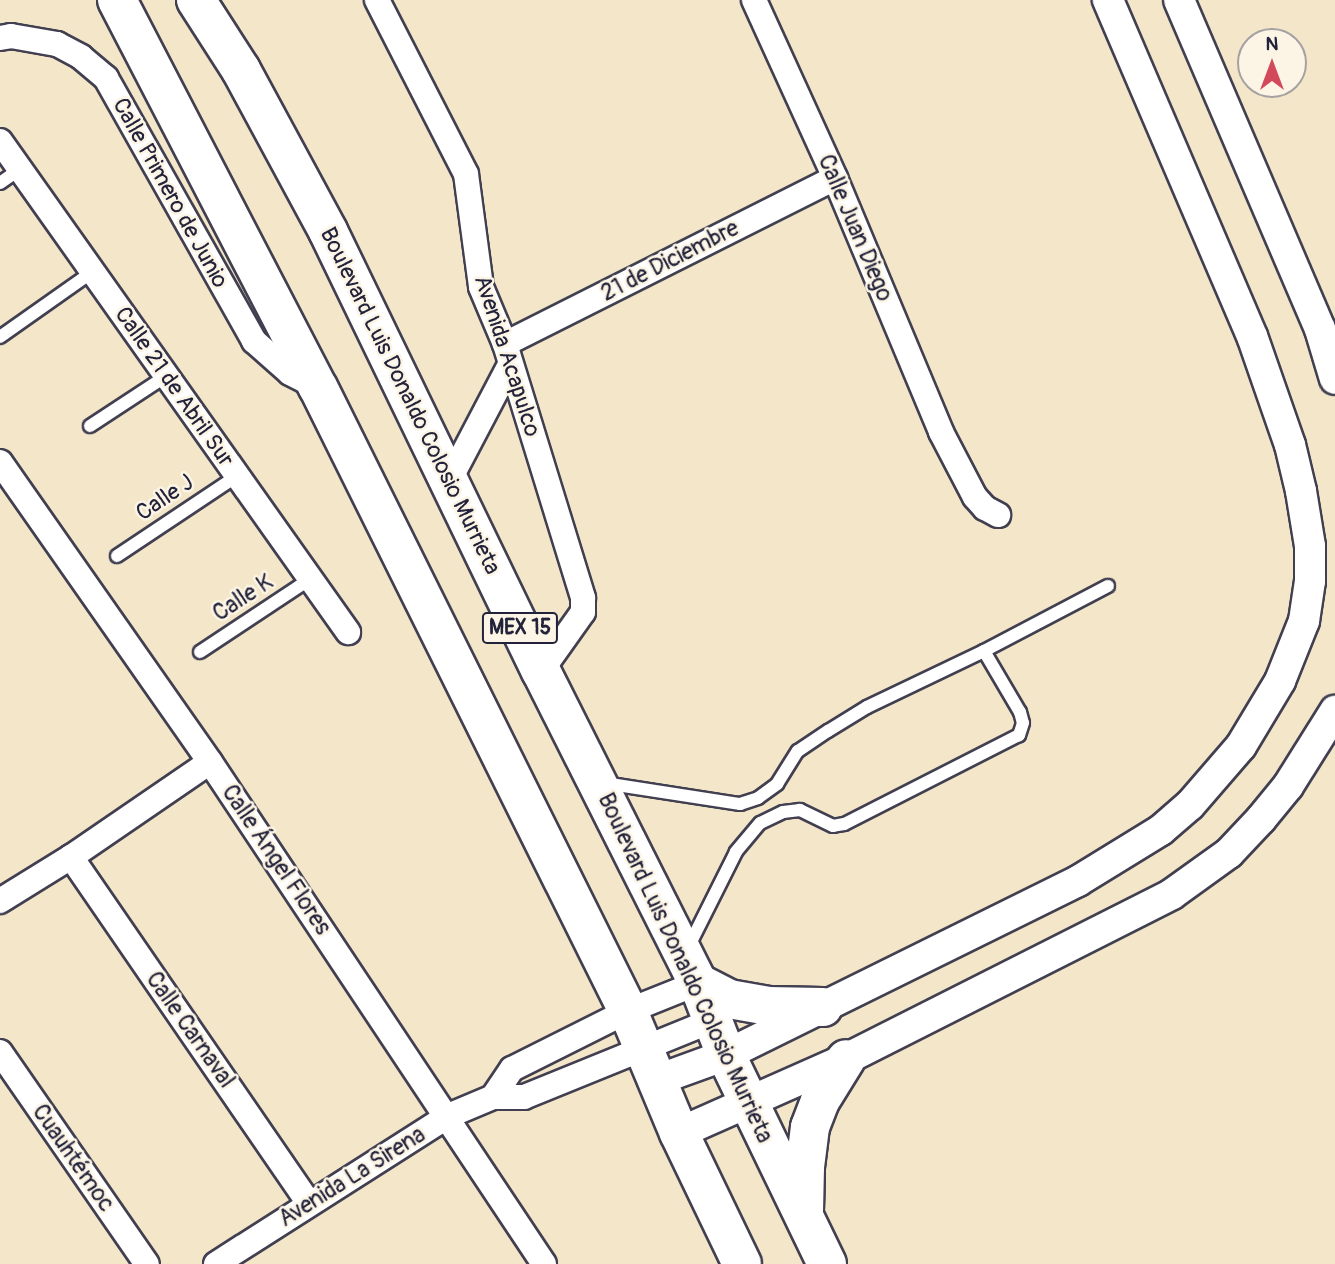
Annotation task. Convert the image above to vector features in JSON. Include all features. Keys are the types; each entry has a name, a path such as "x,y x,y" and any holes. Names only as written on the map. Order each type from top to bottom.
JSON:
{"highway":[{"name":"MEX 15","path":"117,0 318,387 628,1011 679,1133 742,1264"},
{"name":"Boulevard Luis Donaldo Colosio Murrieta","path":"196,0 241,71 328,230 541,671 691,970 726,1055 827,1264"},
{"path":"691,970 729,999 767,1006 823,1007"},
{"path":"804,1216 805,1167 810,1127 820,1101 846,1059"}],"street":[{"name":"Avenida Acapulco","path":"377,0 466,174 481,287 508,355 584,605 583,612 541,671"},
{"name":"Calle Juan Diego","path":"754,0 835,178 941,432 975,497 985,508 998,515"},
{"path":"650,1064 726,1055 1078,881 1161,830 1190,805 1241,746 1280,681 1304,621 1310,581 1310,546 1290,445 1252,336 1108,0"},
{"path":"1179,0 1321,329 1335,379"},
{"name":"Calle Primero de Junio","path":"0,38 11,36 57,44 81,57 106,78 254,341 290,373 318,387"},
{"name":"Calle 21 de Abril Sur","path":"0,141 10,176 92,272 348,632"},
{"name":"21 de Diciembre","path":"508,355 835,178"},
{"path":"449,481 508,355"},
{"name":"Calle Ángel Flores","path":"0,462 210,762 544,1264"},
{"path":"679,1133 846,1059 1183,886 1229,853 1261,818 1288,786 1335,711"},
{"path":"0,901 71,857 210,762"},
{"name":"Calle Carnaval","path":"71,857 309,1203"},
{"path":"493,1097 512,1069 628,1011 691,970"},
{"name":"Avenida La Sirena","path":"216,1264 448,1116 493,1097 524,1097 650,1064 711,1021"},
{"name":"Cuauhtémoc","path":"0,1052 147,1264"}],"lane":[{"path":"0,337 92,272"},
{"path":"90,426 166,376"},
{"name":"Calle J","path":"117,556 237,476"},
{"name":"Calle K","path":"200,652 310,579"},
{"path":"596,781 740,804 758,798 776,784 798,751 867,707 984,651 1108,586"},
{"path":"691,970 736,852 760,823 783,811 800,810 833,826 844,824 1019,735 1023,723 1020,712 984,651"}]}
